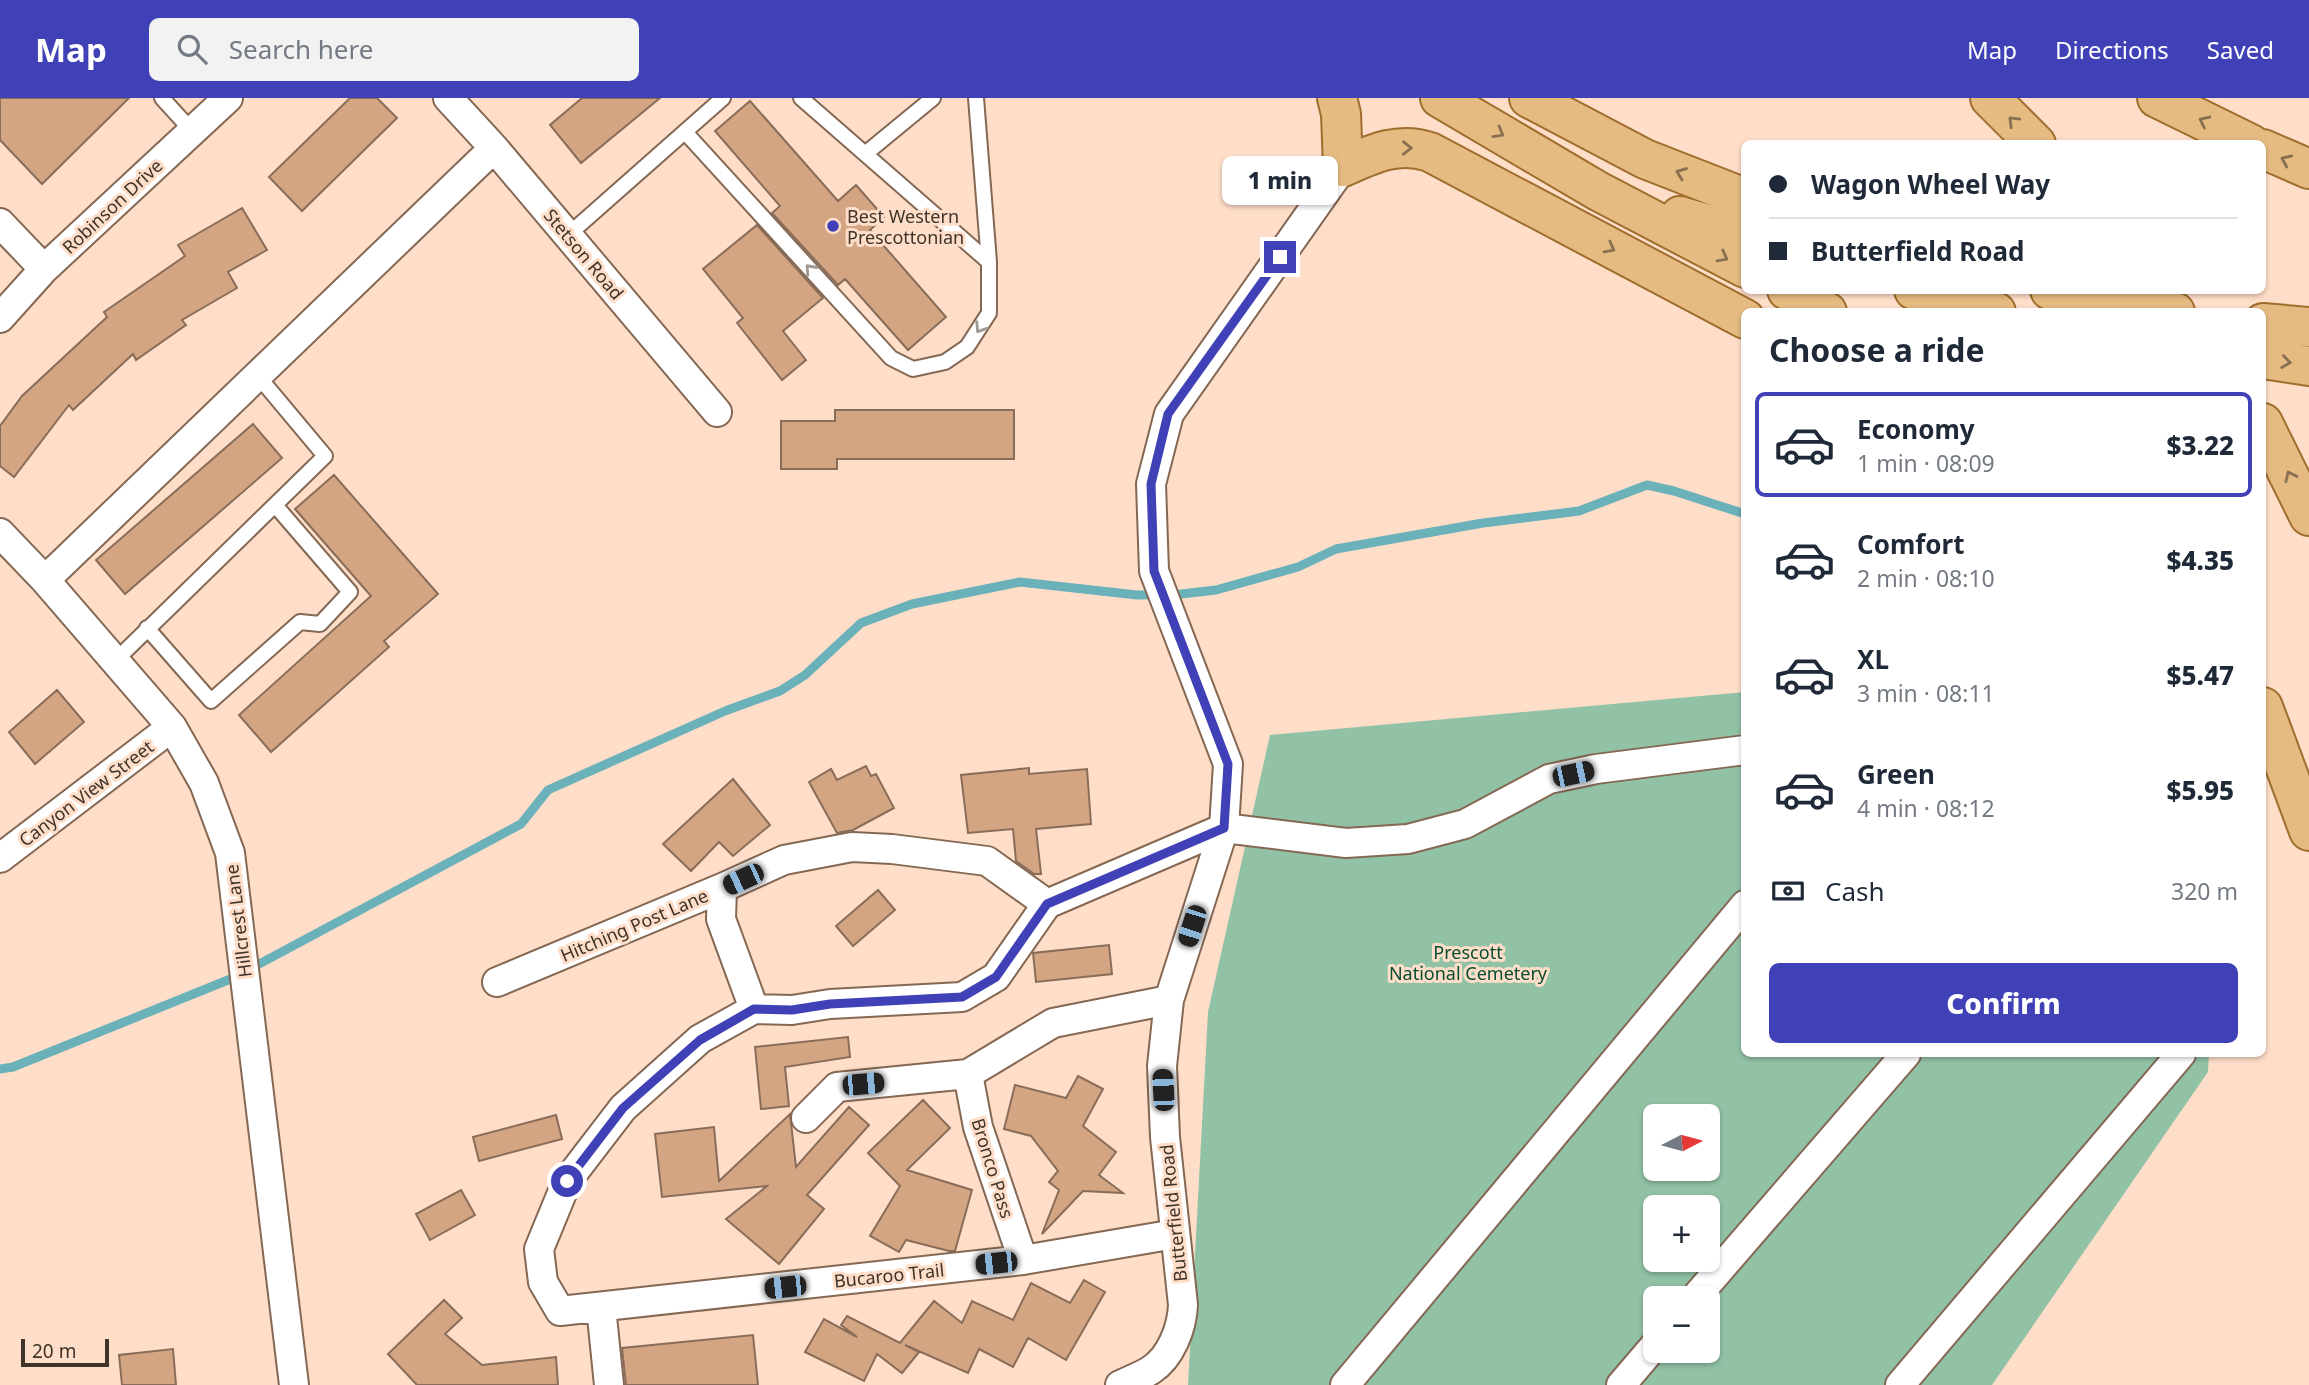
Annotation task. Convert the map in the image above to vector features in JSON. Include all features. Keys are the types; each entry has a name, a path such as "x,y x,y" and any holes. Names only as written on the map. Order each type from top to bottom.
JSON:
{"main road":[{"path":"1337,98 1341,114 1343,167 1388,149 1418,148 1430,152 1741,317"},
{"path":"1440,98 1598,191 1741,266"},
{"path":"1529,98 1645,159 1741,196"},
{"path":"1990,98 2032,140"},
{"path":"2157,98 2243,140"},
{"path":"2266,150 2309,169"},
{"path":"1598,191 1741,234"},
{"path":"1794,294 1820,308"},
{"path":"1929,294 1981,308"},
{"path":"2073,294 2152,308"},
{"path":"2266,323 2309,327"},
{"path":"2266,359 2309,366"},
{"path":"2267,430 2309,516"},
{"path":"2266,718 2309,831"}],"street":[{"name":"Robinson Drive","path":"0,318 44,269 228,98"},
{"name":"Stetson Road","path":"448,98 494,148 717,412"},
{"path":"45,580 494,148"},
{"name":"Butterfield Road","path":"1120,1385 1153,1369 1175,1342 1182,1320 1183,1305 1165,1137 1162,1066 1169,1000 1224,828 1228,764 1154,571 1151,484 1168,414 1343,167"},
{"path":"0,223 44,269"},
{"name":"Hillcrest Lane","path":"0,533 45,580 173,727 204,783 230,853 294,1385"},
{"name":"Canyon View Street","path":"0,858 173,727"},
{"path":"722,888 721,919 754,1009 792,1010 830,1004 962,997 996,977 1047,904 1224,828 1346,843 1408,839 1465,824 1549,779 1596,769 1741,751"},
{"name":"Hitching Post Lane","path":"497,982 784,860 852,847 987,861 1047,904"},
{"path":"1345,1385 1741,910"},
{"path":"806,1118 837,1087 968,1074 1053,1023 1169,1000"},
{"name":"Bucaroo Trail","path":"754,1009 700,1040 623,1108 567,1181 539,1249 543,1282 561,1311 1023,1260 1175,1234"},
{"path":"1705,1286 1903,1057"},
{"path":"1900,1385 2178,1057"},
{"name":"Bronco Pass","path":"968,1074 978,1127 1023,1260"},
{"path":"601,1307 609,1385"},
{"path":"1620,1385 1643,1359"}],"lane":[{"path":"162,98 192,131"},
{"path":"568,235 723,98"},
{"path":"802,98 989,262"},
{"path":"865,154 933,98"},
{"path":"685,132 891,358 913,369 946,362 967,347 989,313 989,262 976,98"},
{"path":"116,661 325,456 258,376"},
{"path":"147,628 211,701 300,622 320,624 350,592 275,505"}],"green space":[{"name":"Prescott National Cemetery","path":"1741,692 1741,1057 2209,1057 2208,1072 1992,1385 1188,1385 1208,1012 1270,735"}],"building":[{"path":"0,98 129,98 42,184 0,140"},
{"path":"350,98 377,98 397,118 302,211 269,177"},
{"path":"582,98 660,98 581,163 550,125"},
{"path":"750,101 838,201 856,185 884,217 870,230 946,317 908,350 845,279 838,285 772,213 780,206 715,131"},
{"path":"242,208 267,250 228,272 237,288 182,320 186,325 136,360 133,354 73,410 69,405 14,477 0,466 0,426 22,396 107,317 104,312 185,256 178,245"},
{"path":"757,225 823,298 783,331 806,360 782,380 737,323 743,318 703,269"},
{"path":"835,410 1014,410 1014,459 837,459 837,469 781,469 781,421 835,421"},
{"path":"253,424 282,458 125,594 96,560"},
{"path":"334,475 438,594 384,641 389,647 271,752 239,715 371,596 295,509"},
{"path":"57,690 84,722 35,764 9,732"},
{"path":"866,766 871,776 876,774 894,808 853,830 837,833 809,782 831,769 837,780"},
{"path":"1029,768 1029,774 1087,769 1091,824 1036,829 1041,874 1034,874 1016,861 1013,829 968,833 961,775"},
{"path":"733,779 770,825 733,856 719,842 691,871 663,844"},
{"path":"878,890 895,910 853,946 836,926"},
{"path":"1109,945 1112,974 1036,982 1033,953"},
{"path":"848,1037 850,1057 785,1067 789,1106 761,1109 755,1047"},
{"path":"1078,1076 1103,1089 1083,1126 1116,1152 1099,1175 1123,1193 1083,1191 1042,1234 1059,1190 1049,1182 1058,1171 1031,1136 1004,1129 1015,1085 1066,1098"},
{"path":"923,1100 950,1128 907,1170 972,1190 955,1251 906,1240 899,1252 870,1236 900,1186 868,1153"},
{"path":"849,1107 869,1125 807,1195 824,1209 779,1264 726,1219 767,1186 662,1197 655,1134 714,1127 719,1181 790,1114 796,1167"},
{"path":"556,1115 562,1139 479,1161 473,1137"},
{"path":"461,1190 475,1215 430,1240 416,1214"},
{"path":"1084,1280 1105,1292 1066,1360 1028,1338 1013,1367 979,1349 968,1373 905,1345 919,1352 902,1373 877,1354 864,1381 805,1352 824,1319 857,1337 841,1325 847,1316 900,1343 934,1301 962,1323 972,1301 1013,1320 1031,1283 1070,1303"},
{"path":"444,1300 462,1318 445,1334 482,1365 556,1357 558,1385 417,1385 388,1354"},
{"path":"753,1335 758,1385 626,1385 622,1348"},
{"path":"173,1349 176,1385 122,1385 119,1355"}],"waterway":[{"path":"0,1069 13,1067 233,978 521,824 548,790 725,711 780,691 805,675 861,623 912,604 1020,582 1137,595 1216,590 1298,567 1336,549 1483,523 1579,511 1647,485 1741,513"}],"place":[{"name":"Best Western Prescottonian","path":"833,226"}],"route":[{"path":"567,1181 623,1108 700,1040 754,1009 792,1010 830,1004 962,997 996,977 1047,904 1224,828 1228,764 1154,571 1151,484 1168,414 1280,257"}]}
